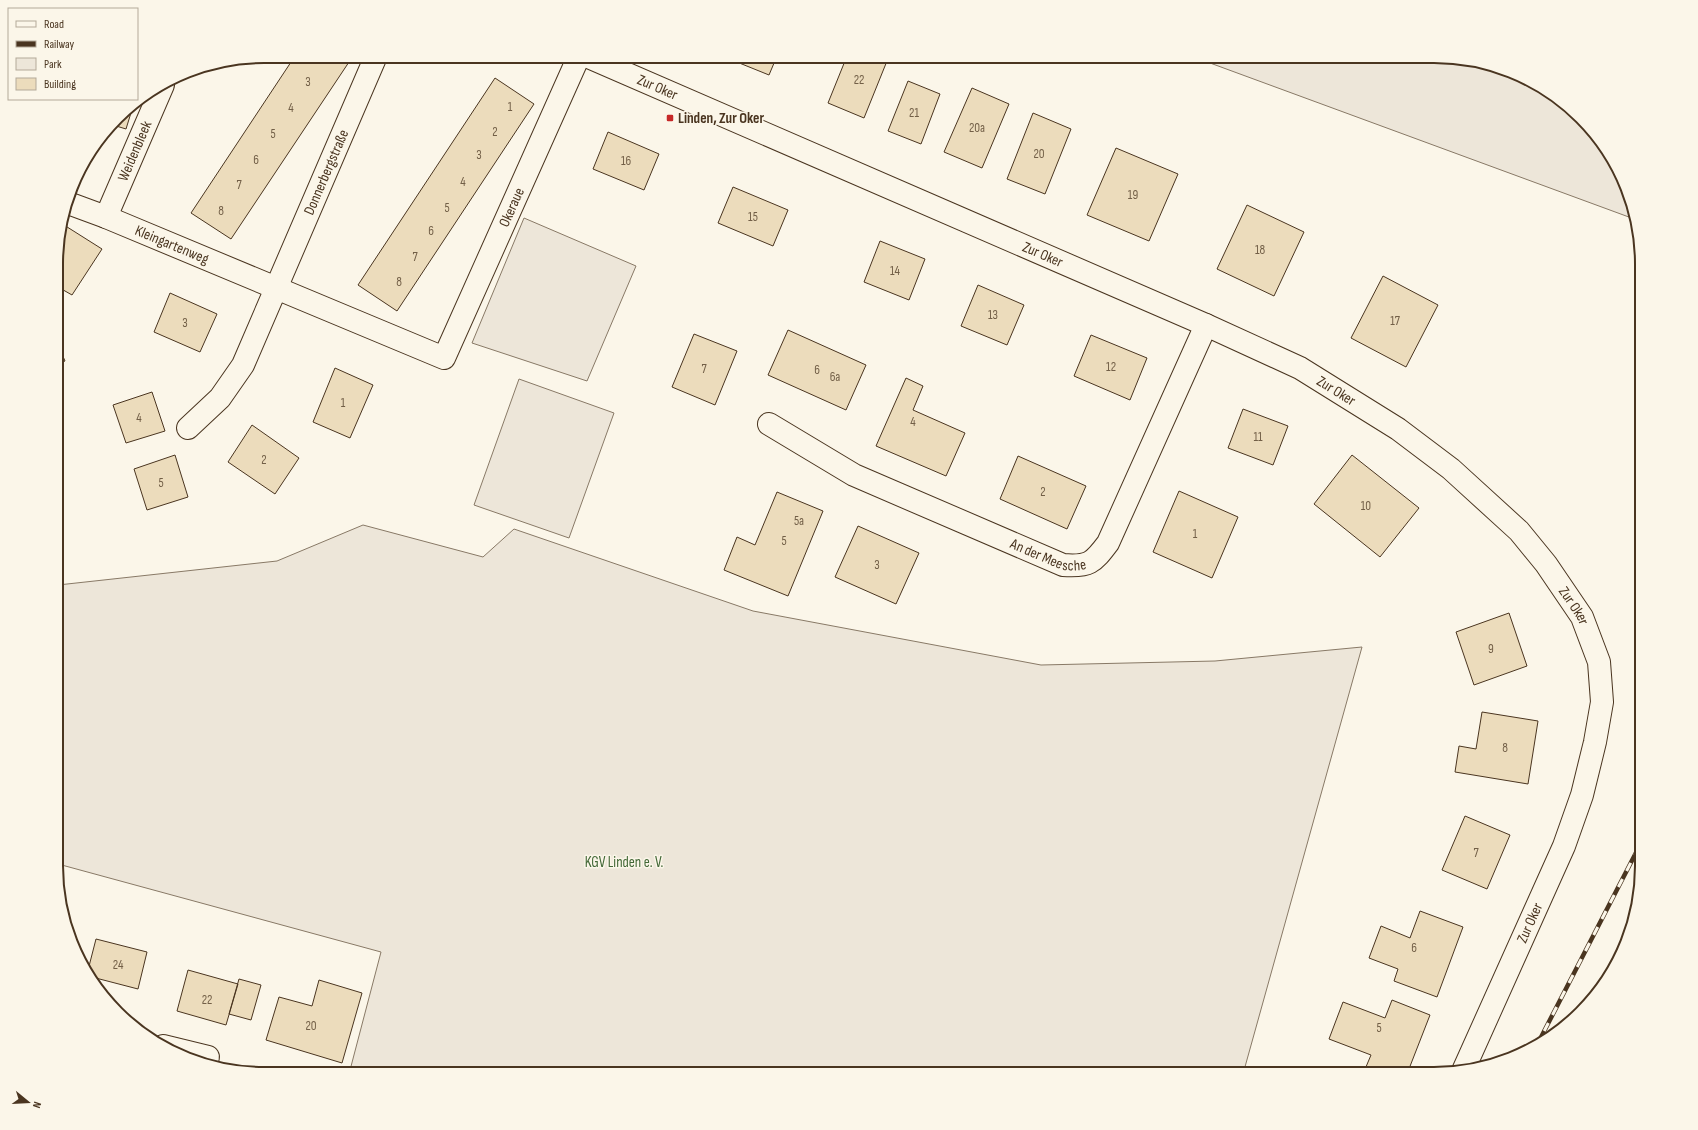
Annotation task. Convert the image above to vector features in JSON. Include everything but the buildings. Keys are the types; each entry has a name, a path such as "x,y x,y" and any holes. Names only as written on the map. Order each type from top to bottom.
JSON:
{"street":[{"name":"Donnerbergstraße","path":"276,288 373,63"},
{"name":"Okeraue","path":"444,358 576,63"},
{"name":"Zur Oker","path":"602,63 1300,368 1398,429 1451,469 1519,531 1546,564 1582,617 1599,662 1602,702 1595,742 1582,795 1564,846 1466,1064"},
{"name":"Weidenbleek","path":"106,217 160,92"},
{"name":"Kleingartenweg","path":"72,205 106,217 444,358"},
{"path":"188,428 220,398 243,365 276,288"},
{"name":"An der Meesche","path":"769,424 854,475 1063,565 1080,567 1096,559 1108,543 1206,326"},
{"path":"186,1052 208,1057 208,1059"}],"green space":[{"path":"1210,63 1447,63 1486,70 1511,78 1535,90 1556,104 1585,131 1608,163 1620,187 1629,217"},
{"path":"524,218 636,266 587,381 472,343"},
{"path":"519,379 614,413 569,538 474,505"},
{"name":"KGV Linden e. V.","path":"363,525 483,557 514,529 753,611 1041,665 1215,661 1362,647 1245,1067 351,1067 381,952 63,865 63,584 277,561"}],"railway":[{"path":"1542,1036 1635,855"}],"place":[{"name":"Linden, Zur Oker","path":"670,118"}]}
